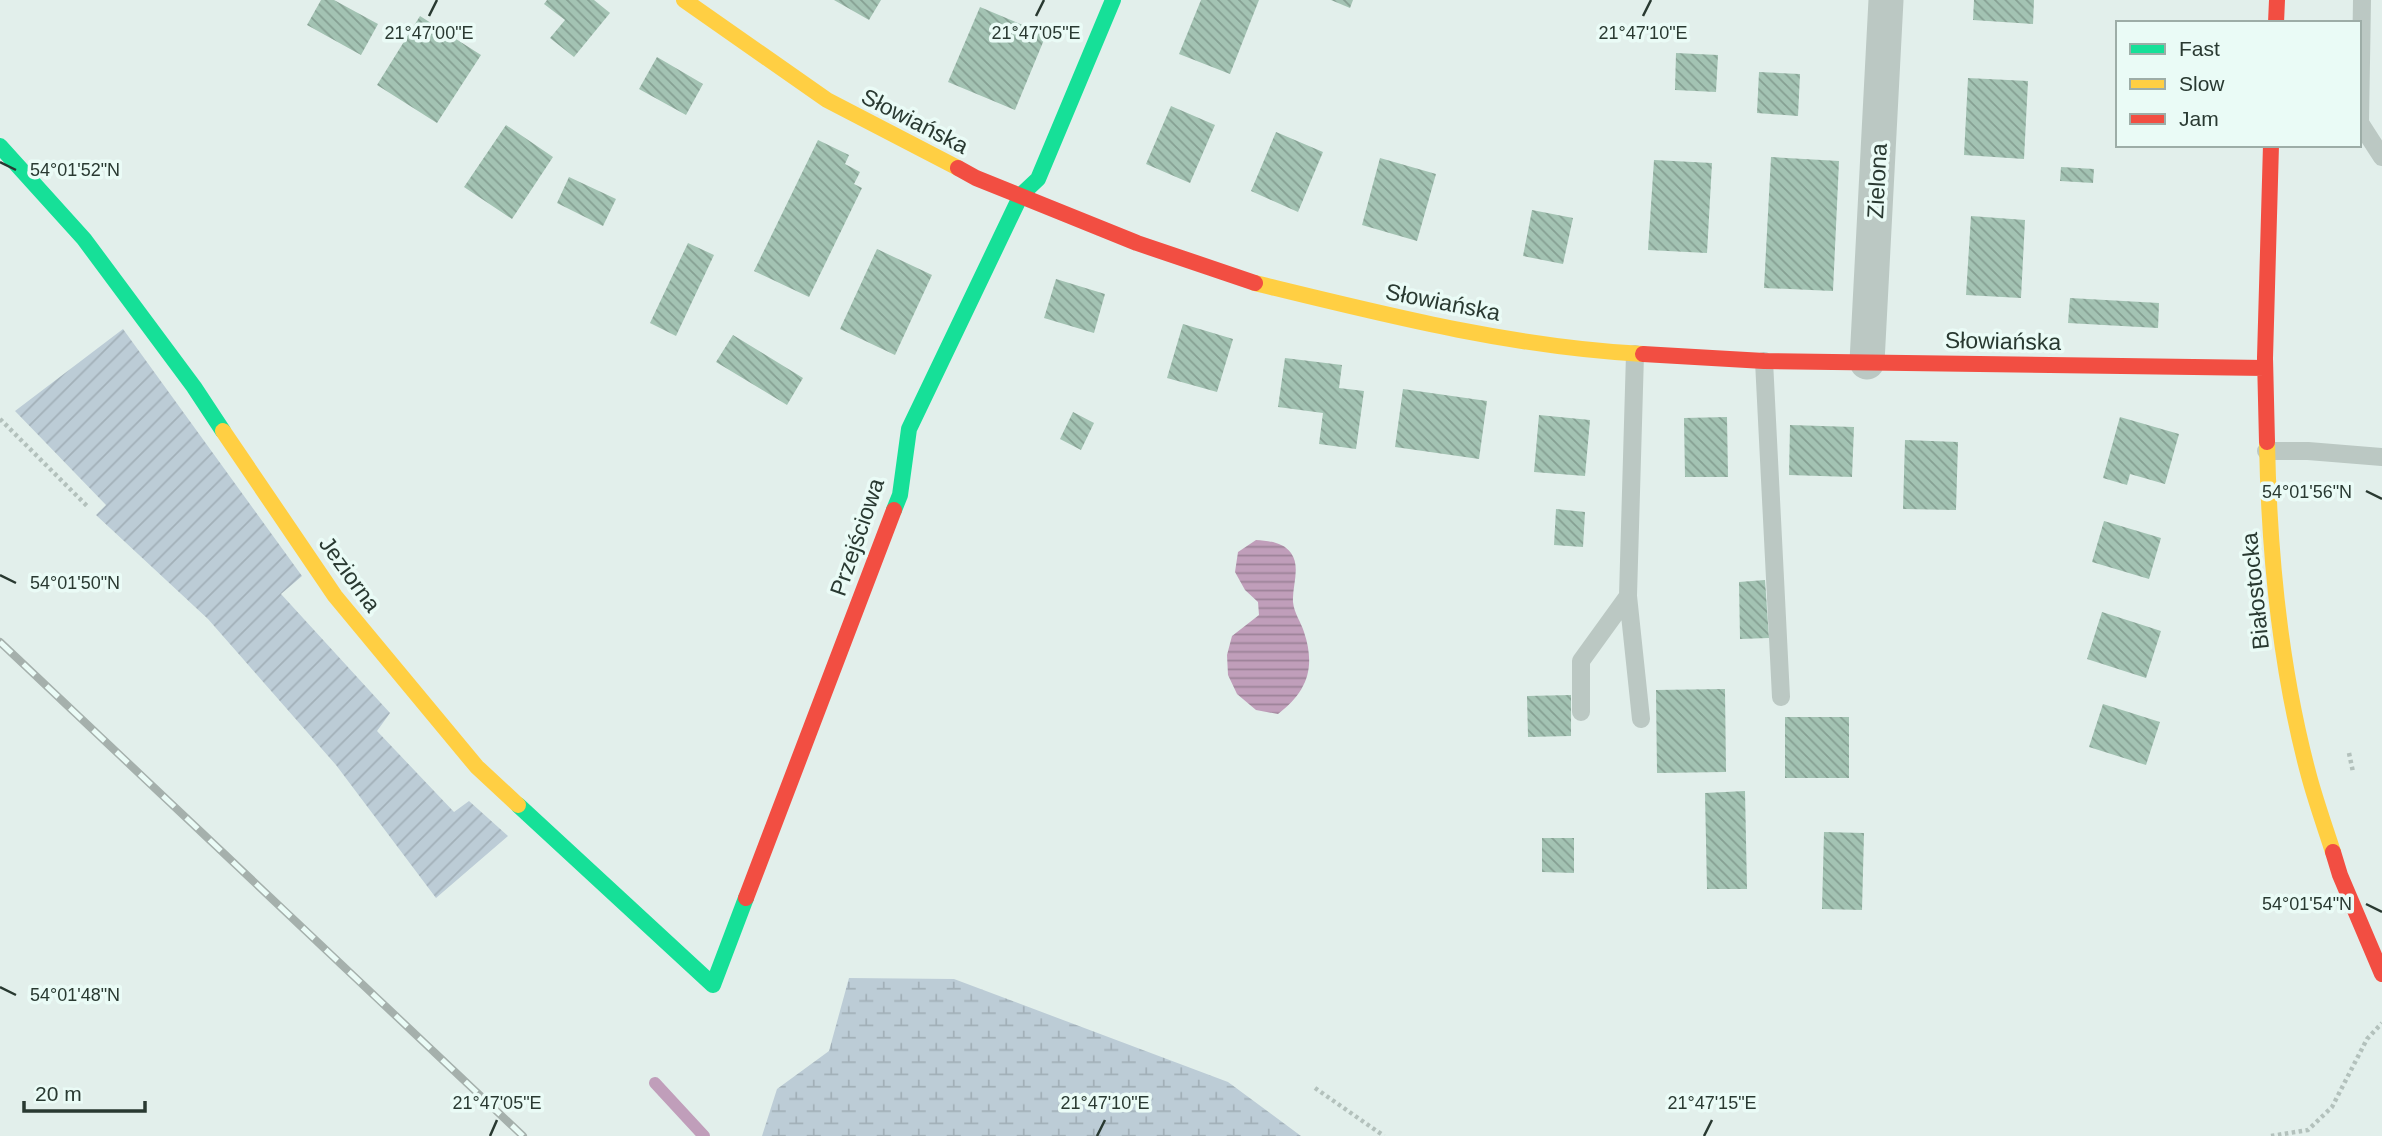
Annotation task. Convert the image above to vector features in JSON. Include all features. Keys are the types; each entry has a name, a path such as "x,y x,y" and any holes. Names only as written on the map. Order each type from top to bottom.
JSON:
{"street":[{"name":"Słowiańska","path":"684,0 827,100 976,177 1137,243 1240,279 1361,309 1566,349 1634,355 1765,361 2265,369"},
{"name":"Przejściowa","path":"713,985 900,495 909,429 1021,195 1038,179 1113,0"},
{"name":"Zielona","path":"1867,362 1886,0"},
{"path":"2276,21 2277,0"},
{"name":"Jeziorna","path":"0,146 85,239 194,387 335,596 477,767 713,985"},
{"name":"Białostocka","path":"2271,147 2265,369 2266,451 2273,574 2291,695 2307,769 2329,845 2375,942 2382,974"}],"lane":[{"path":"2361,0 2361,21"},
{"path":"2361,125 2382,157"},
{"path":"1634,355 1628,596 1642,719"},
{"path":"1765,361 1781,697"},
{"path":"2266,451 2308,451 2382,457"},
{"path":"1581,712 1581,661 1628,596"}],"path":[{"path":"0,419 88,507"},
{"path":"2347,749 2354,775"},
{"path":"2271,1136 2308,1130 2332,1107 2367,1039 2382,1023"},
{"path":"1315,1088 1384,1136"}],"green space":[{"path":"123,329 302,576 281,594 390,713 377,731 454,812 469,801 508,836 436,898 336,765 208,619 96,515 106,505 15,411"},
{"path":"849,978 954,979 1228,1082 1301,1136 762,1136 777,1089 829,1051"}],"shaded area":[{"path":"1256,540 1280,544 1288,549 1294,558 1296,570 1293,602 1308,645 1309,668 1302,688 1278,714 1256,710 1237,694 1228,675 1227,655 1232,636 1259,615 1258,602 1245,590 1235,572 1238,552"}],"building":[{"path":"321,0 334,0 378,24 361,55 307,25"},
{"path":"547,0 594,0 610,13 574,57 550,38 565,20 544,4"},
{"path":"834,0 881,0 869,20"},
{"path":"1201,0 1259,0 1230,74 1179,54"},
{"path":"1331,0 1353,0 1350,8"},
{"path":"1974,0 2034,0 2033,24 1973,20"},
{"path":"980,7 1046,35 1015,110 948,82"},
{"path":"420,16 481,55 437,123 377,85"},
{"path":"1676,53 1718,55 1716,92 1675,90"},
{"path":"657,57 703,84 686,115 639,89"},
{"path":"1759,72 1800,74 1798,116 1757,113"},
{"path":"1968,78 2028,81 2024,159 1964,155"},
{"path":"1171,106 1215,125 1190,183 1146,164"},
{"path":"506,125 553,157 512,219 464,187"},
{"path":"1276,132 1323,152 1298,212 1251,191"},
{"path":"818,140 849,155 845,164 860,172 854,184 862,188 809,297 754,271"},
{"path":"1771,157 1839,161 1833,291 1764,288"},
{"path":"1380,158 1436,174 1417,241 1362,225"},
{"path":"1654,160 1712,163 1707,253 1648,250"},
{"path":"2061,167 2094,169 2093,183 2060,181"},
{"path":"569,177 616,199 603,226 557,203"},
{"path":"1532,210 1573,218 1563,264 1523,256"},
{"path":"1971,216 2025,220 2021,298 1966,295"},
{"path":"688,243 714,255 676,336 650,323"},
{"path":"877,249 932,275 895,355 840,329"},
{"path":"1056,279 1105,294 1094,333 1044,318"},
{"path":"2070,298 2159,303 2158,328 2068,323"},
{"path":"1183,324 1233,339 1217,392 1167,378"},
{"path":"733,335 803,378 787,405 716,362"},
{"path":"1285,358 1342,365 1339,388 1364,391 1356,449 1319,444 1323,413 1278,407"},
{"path":"1403,389 1487,401 1479,459 1395,447"},
{"path":"1073,412 1094,423 1081,450 1060,439"},
{"path":"1539,415 1590,420 1585,476 1534,472"},
{"path":"1727,417 1728,477 1685,477 1684,418"},
{"path":"2120,417 2179,434 2165,484 2130,474 2127,485 2103,478"},
{"path":"1790,425 1854,427 1852,477 1789,475"},
{"path":"1905,440 1958,442 1956,510 1903,509"},
{"path":"1556,509 1585,512 1583,547 1554,545"},
{"path":"2104,521 2161,538 2149,579 2092,562"},
{"path":"1765,580 1769,638 1740,639 1739,582"},
{"path":"2102,612 2161,631 2146,678 2087,659"},
{"path":"1725,689 1726,772 1657,773 1656,690"},
{"path":"1571,695 1571,736 1528,737 1527,696"},
{"path":"2103,704 2160,722 2146,765 2089,747"},
{"path":"1785,717 1849,717 1849,778 1785,778"},
{"path":"1745,791 1747,889 1707,889 1705,793"},
{"path":"1824,832 1864,833 1862,910 1822,909"},
{"path":"1542,838 1574,838 1574,873 1542,872"}],"waterway":[{"path":"655,1083 704,1136"}],"railway":[{"path":"0,642 523,1136"}],"traffic: fast":[{"path":"894,510 900,495 909,429 1021,195 1038,179 1113,0"},
{"path":"0,146 84,239 194,387 223,431"},
{"path":"518,805 713,985 746,898"}],"traffic: slow":[{"path":"684,0 827,100 958,168"},
{"path":"1255,283 1496,337 1643,354"},
{"path":"223,431 335,596 477,767 518,805"},
{"path":"2267,442 2270,526 2283,653 2309,776 2333,852"}],"traffic: jam":[{"path":"2276,21 2277,0"},
{"path":"2267,442 2265,358 2271,147"},
{"path":"958,168 976,178 1137,243 1255,283"},
{"path":"1643,354 1764,361 2265,368"},
{"path":"746,898 894,510"},
{"path":"2333,852 2382,974"}]}
